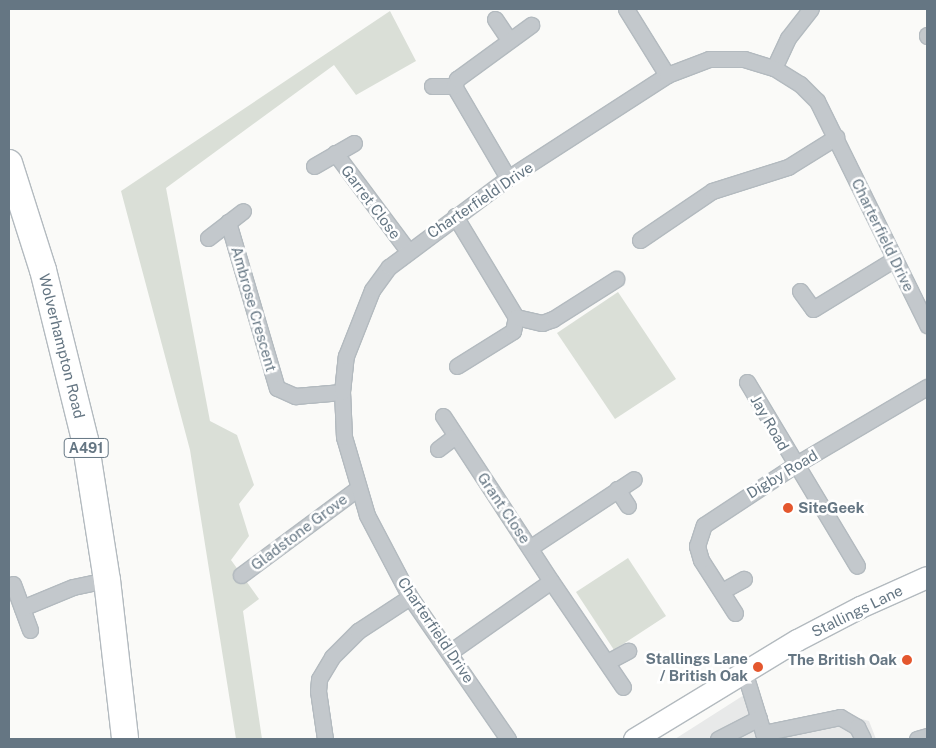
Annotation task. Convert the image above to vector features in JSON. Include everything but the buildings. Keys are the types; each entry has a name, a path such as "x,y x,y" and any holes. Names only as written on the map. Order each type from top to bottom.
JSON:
{"highway":[{"name":"Wolverhampton Road","path":"9,163 69,367 85,440 107,580 125,739"}],"main road":[{"name":"Stallings Lane","path":"634,739 744,671 860,607 927,577"}],"street":[{"path":"626,9 667,74"},
{"path":"774,68 788,38 811,9"},
{"path":"495,19 509,40"},
{"path":"454,86 457,79 531,25"},
{"name":"Charterfield Drive","path":"508,739 450,652 410,597 367,515 357,489 344,437 342,392 346,356 358,319 372,290 408,250 508,178 667,74 709,59 728,57 760,62 774,68 800,84 817,101 836,137 893,260 927,325"},
{"path":"432,86 454,86"},
{"path":"454,86 508,178"},
{"path":"640,240 712,191 788,168 836,137"},
{"name":"Garret Close","path":"314,166 354,143"},
{"name":"Garret Close","path":"335,153 408,250"},
{"path":"208,238 244,211"},
{"path":"455,216 516,317 513,331 456,366"},
{"name":"Ambrose Crescent","path":"228,222 277,388 295,396 342,392"},
{"path":"800,291 813,309 893,260"},
{"path":"516,317 542,323 553,319 616,279"},
{"name":"Jay Road","path":"747,382 857,566"},
{"name":"Digby Road","path":"735,613 701,560 697,546 704,525 795,465 927,387"},
{"name":"Grant Close","path":"443,416 623,687"},
{"path":"438,449 455,436"},
{"path":"531,547 634,479"},
{"name":"Gladstone Grove","path":"241,575 357,489"},
{"path":"617,490 628,506"},
{"path":"722,591 744,579"},
{"path":"22,608 73,587 107,580"},
{"path":"450,652 551,581"},
{"path":"13,584 30,630"},
{"path":"325,739 318,691 319,679 332,657 358,631 410,597"},
{"path":"608,662 628,651"},
{"path":"744,671 764,736 840,717 857,727 864,739"},
{"path":"718,739 759,718"},
{"path":"917,739 927,736"}],"shaded area":[{"path":"390,11 416,61 356,95 334,65 166,188 210,421 237,435 254,485 239,504 249,536 231,560 259,599 243,611 262,739 236,739 190,450 121,191"},
{"path":"618,292 676,379 615,419 557,333"},
{"path":"628,558 666,616 614,650 576,592"},
{"path":"755,688 769,724 836,712 869,721 876,739 675,739"}],"place":[{"name":"SiteGeek","path":"788,508"},
{"name":"The British Oak","path":"907,660"},
{"name":"Stallings Lane / British Oak","path":"758,667"}]}
